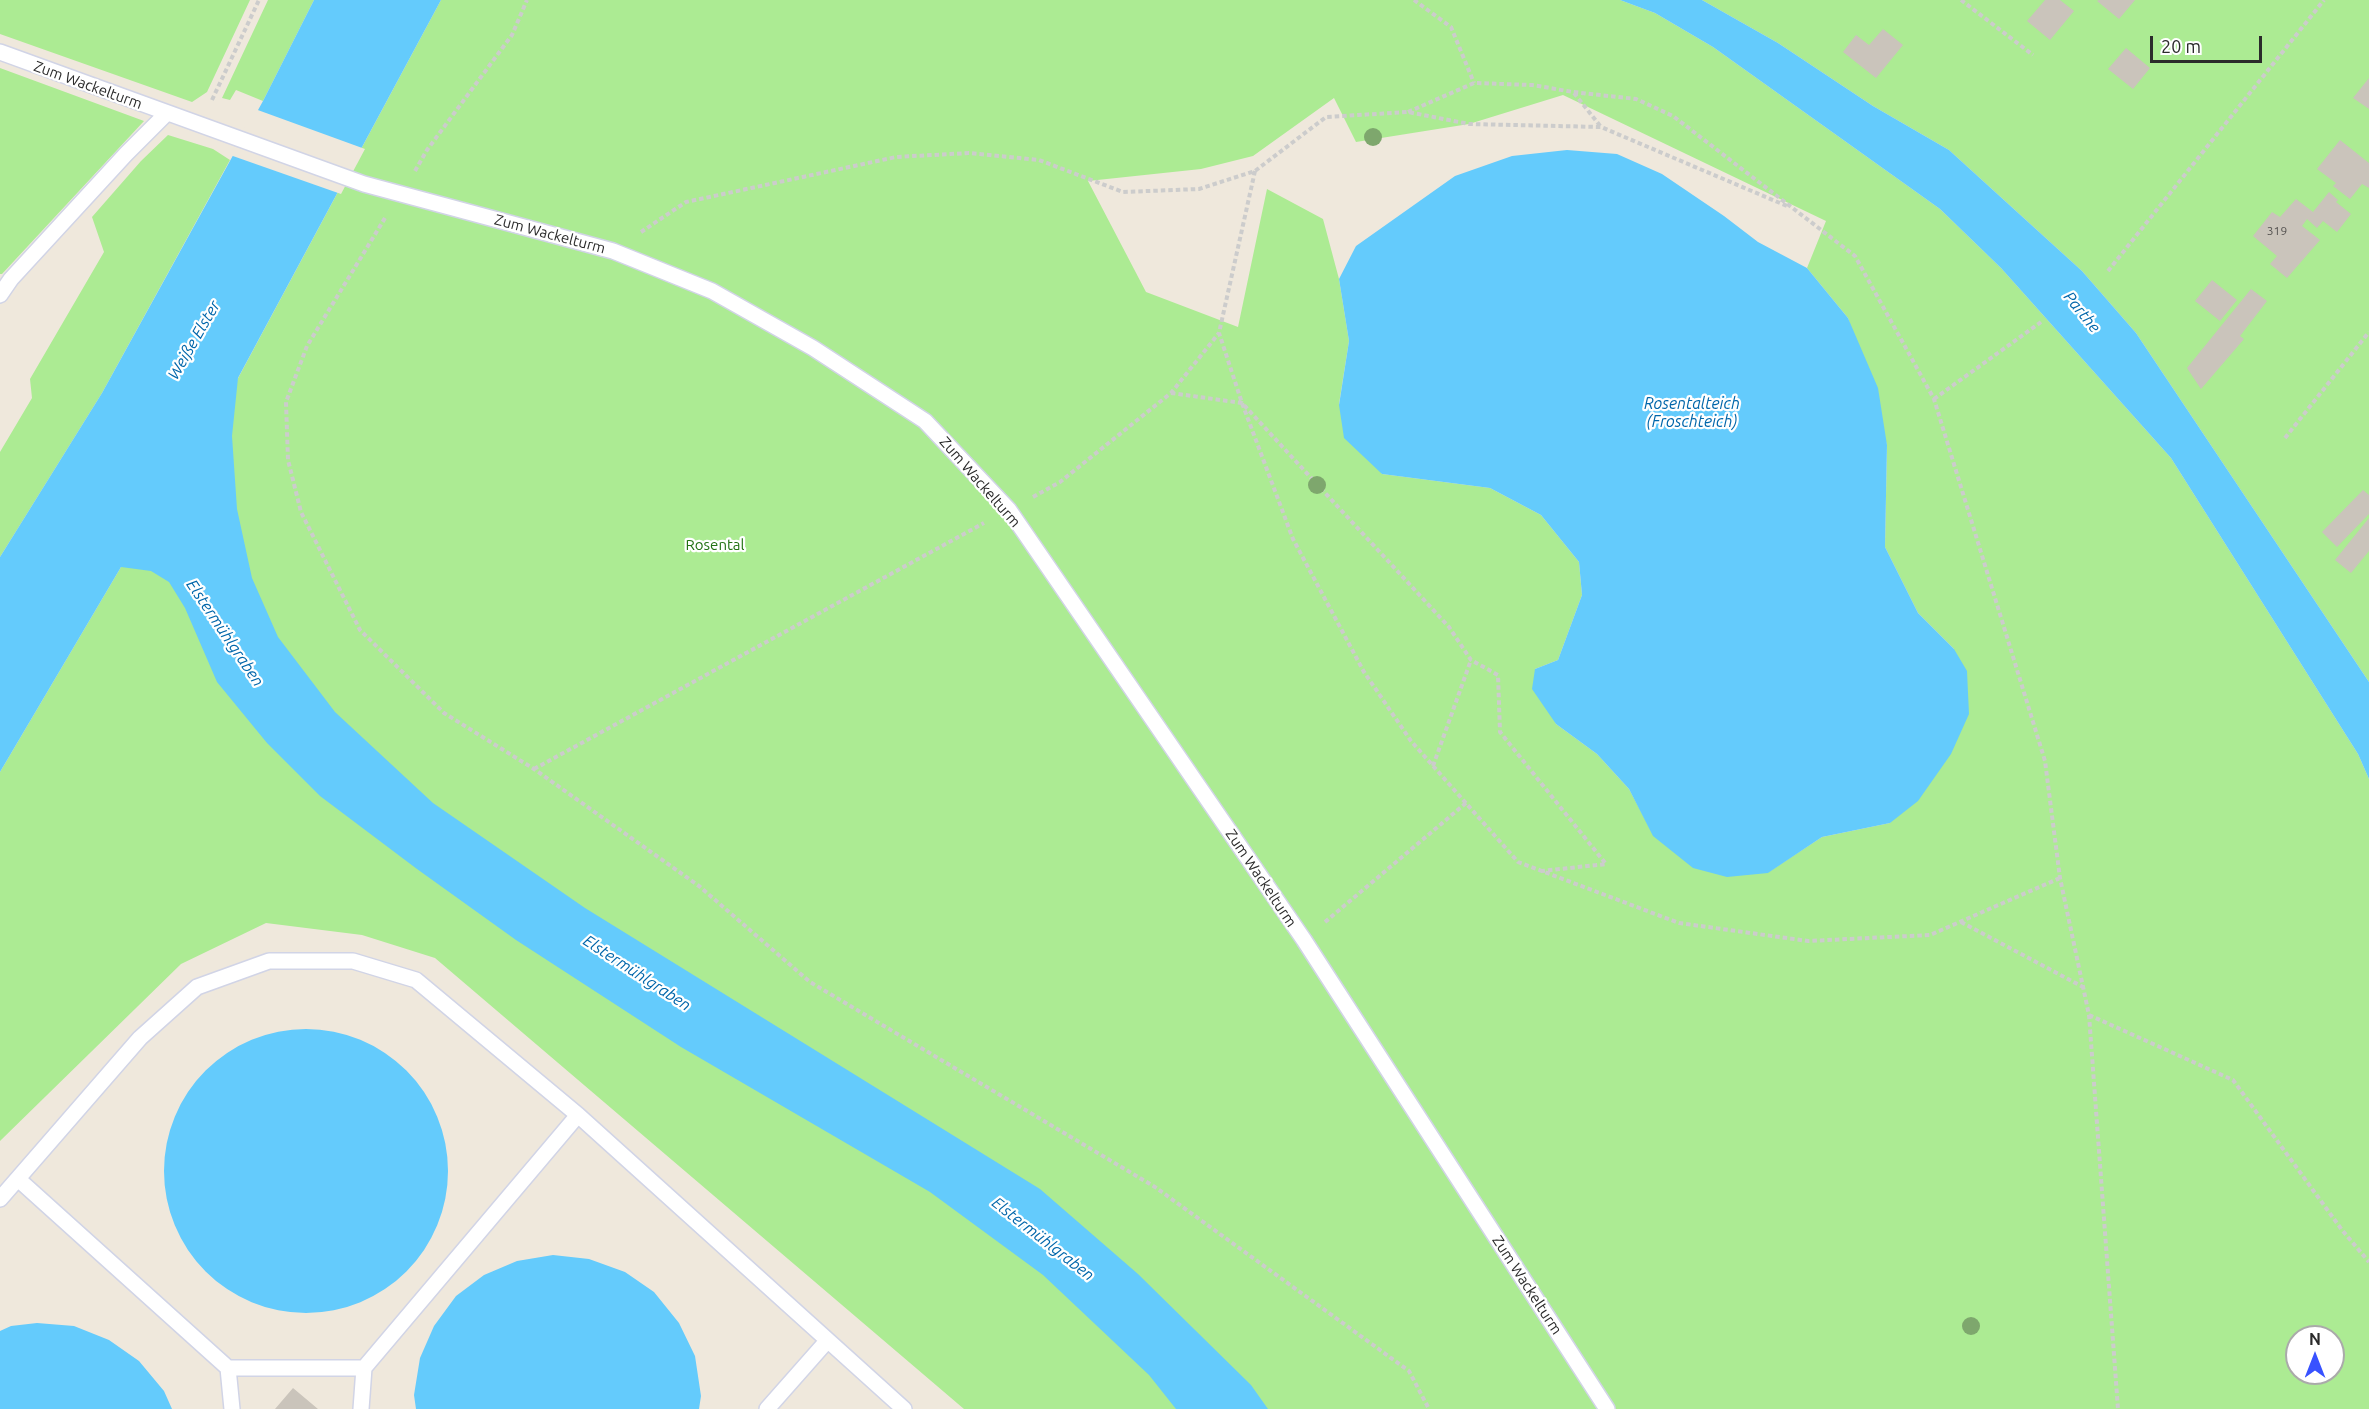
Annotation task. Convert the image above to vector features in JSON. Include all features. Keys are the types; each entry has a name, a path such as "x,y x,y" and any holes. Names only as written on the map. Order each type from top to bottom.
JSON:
{"lane":[{"name":"Zum Wackelturm","path":"0,52 364,184 613,251 712,291 832,360 925,421 1009,510 1304,940 1607,1409"},
{"path":"0,295 11,279 118,162 167,114"},
{"path":"0,1199 140,1038 197,987 269,961 353,961 416,980 578,1115 904,1409"},
{"path":"361,1409 364,1368 578,1115"},
{"path":"18,1179 228,1368 364,1368"},
{"path":"767,1409 827,1341"},
{"path":"228,1368 232,1409"}],"path":[{"path":"195,123 213,97 259,0"},
{"path":"401,193 427,150 513,35 526,0"},
{"path":"1414,0 1450,27 1474,83"},
{"path":"1961,0 2033,55"},
{"path":"2108,271 2324,0"},
{"path":"1408,112 1474,83 1532,85 1636,99 1673,116 1855,256 1934,399 2044,761 2060,878 2089,1015 2118,1409"},
{"path":"1573,92 1601,127"},
{"path":"613,251 686,202 897,157 969,153 1039,160 1123,192 1199,189 1255,171 1326,117 1408,112 1468,124 1601,127 1794,209"},
{"path":"534,769 1060,482 1171,393 1219,333 1255,171"},
{"path":"385,219 307,346 286,402 288,460 301,512 360,630 444,713 534,769 699,886 810,982 1165,1194 1409,1371 1429,1409"},
{"path":"1934,399 2041,322"},
{"path":"2285,438 2369,332"},
{"path":"1219,333 1242,403 1293,539 1364,672 1411,741 1518,862 1679,923 1808,941 1930,935 2060,878"},
{"path":"1171,393 1242,403 1449,627 1471,660 1498,675 1500,732 1606,864 1541,871"},
{"path":"1433,766 1471,660"},
{"path":"1304,940 1466,802"},
{"path":"1961,922 2083,987"},
{"path":"2089,1015 2233,1080 2342,1230 2369,1262"}],"green space":[{"path":"0,0 250,0 207,92 192,102 0,34"},
{"path":"268,0 314,0 263,101 236,90 230,100 222,98"},
{"name":"Rosental","path":"441,0 1620,0 1655,13 1713,47 1940,209 2001,268 2171,458 2358,754 2369,779 2369,1409 964,1409 435,958 362,935 266,923 181,964 0,1141 0,772 121,567 214,423","holes":["1563,95 1826,221 1807,268 1848,318 1887,445 1885,547 1918,613 1954,649 1890,823 1822,837 1767,873 1654,836 1629,789 1597,754 1556,724 1535,669 1558,660 1582,595 1579,562 1541,515 1490,488 1382,474 1339,404 1349,341 1339,279 1323,219 1267,189 1238,327 1146,292 1088,181 1201,169 1253,156 1334,98 1356,142 1469,124"]},
{"path":"1702,0 2369,0 2369,682 2136,333 2082,271 1949,150 1873,106 1778,43"},
{"path":"0,68 144,121 2,274 0,274"},
{"path":"168,135 213,149 230,160 102,393 0,557 0,452 32,398 30,379 104,252 92,217 141,161"}],"water":[{"path":"314,0 441,0 238,378 232,436 237,509 252,578 278,637 335,712 433,803 585,908 1040,1189 1138,1274 1251,1385 1268,1409 1176,1409 1149,1375 1043,1275 930,1192 681,1047 516,940 417,869 320,796 267,743 217,682 185,608 169,582 151,571 121,567 0,772 0,557 102,393 263,101"},
{"name":"Parthe","path":"1620,0 1702,0 1778,43 1873,106 1949,150 2082,271 2136,333 2369,682 2369,779 2358,754 2171,458 2001,268 1940,209 1713,47 1655,13"},
{"name":"Rosentalteich (Froschteich)","path":"1567,150 1617,154 1662,174 1758,242 1807,268 1848,318 1878,388 1887,445 1885,547 1918,613 1954,649 1967,671 1969,714 1951,754 1918,801 1890,823 1822,837 1768,873 1727,877 1693,868 1653,836 1629,789 1597,754 1556,724 1532,689 1535,669 1558,660 1582,595 1579,562 1541,515 1490,488 1382,474 1344,438 1339,405 1349,341 1339,279 1356,246 1455,176 1512,156"},
{"path":"306,1029 347,1035 373,1046 396,1061 416,1081 431,1104 442,1130 448,1171 442,1212 431,1238 416,1261 396,1281 373,1296 347,1307 306,1313 265,1307 239,1296 216,1281 196,1261 181,1238 170,1212 164,1171 170,1130 181,1104 196,1081 216,1061 239,1046 265,1035"},
{"path":"553,1255 589,1259 625,1272 654,1292 679,1323 695,1356 701,1396 699,1409 416,1409 414,1395 420,1358 434,1326 456,1296 484,1275 517,1261"},
{"path":"37,1323 74,1326 109,1340 139,1361 164,1391 172,1409 0,1409 0,1331 11,1326"}],"pier":[{"path":"255,109 365,149 341,194 230,155"}],"building":[{"path":"2045,0 2060,0 2074,11 2050,40 2027,21"},
{"path":"2135,0 2119,19 2097,1"},
{"path":"1883,29 1903,45 1876,78 1843,52 1856,35 1869,45"},
{"path":"2126,48 2150,68 2133,89 2108,69"},
{"path":"2369,78 2369,109 2353,98"},
{"path":"2340,140 2369,163 2369,188 2362,184 2350,199 2333,186 2336,183 2317,169"},
{"path":"2329,192 2338,200 2336,202 2351,214 2337,232 2323,221 2317,228 2307,219 2302,226 2320,240 2287,278 2270,264 2277,256 2253,236 2272,212 2280,217 2296,199 2313,212"},
{"path":"2212,280 2237,300 2220,321 2195,301"},
{"path":"2251,289 2267,301 2240,336 2244,339 2201,389 2187,368"},
{"path":"2363,490 2369,495 2369,514 2337,547 2322,532"},
{"path":"2369,518 2369,551 2351,573 2335,560"},
{"path":"293,1388 318,1409 275,1409"}],"water label":[{"name":"Weiße Elster","path":"194,340"},
{"name":"Elstermühlgraben","path":"225,633"},
{"name":"Elstermühlgraben","path":"637,973"},
{"name":"Elstermühlgraben","path":"1043,1239"}]}
